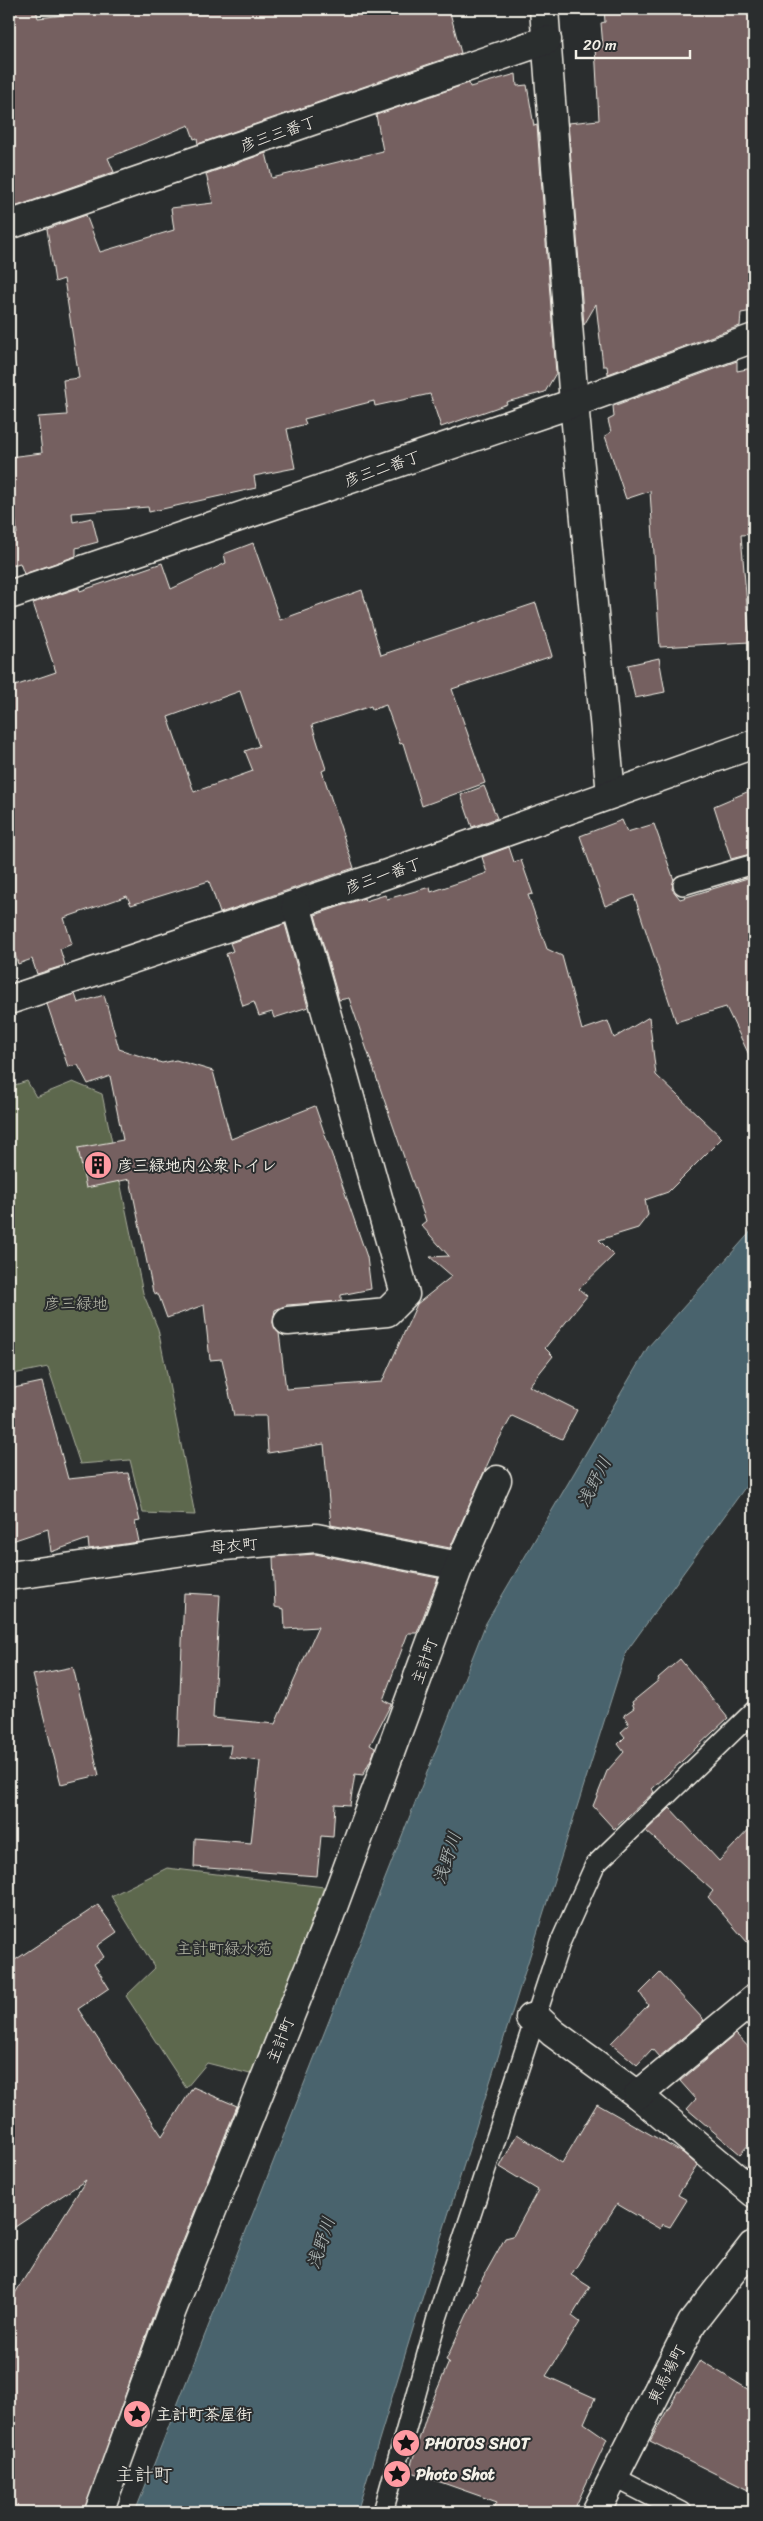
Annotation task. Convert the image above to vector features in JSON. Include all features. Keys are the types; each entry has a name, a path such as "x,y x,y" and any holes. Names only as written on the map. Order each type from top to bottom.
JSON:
{"street":[{"path":"544,9 574,403 611,794"},
{"name":"彦三三番丁","path":"9,225 547,40"},
{"name":"彦三二番丁","path":"9,595 574,403 754,338"},
{"name":"彦三一番丁","path":"9,1000 296,905 754,744"},
{"path":"288,1321 387,1312 405,1294 296,905"},
{"name":"主計町","path":"99,2512 172,2310 326,1926 459,1566 497,1480"},
{"name":"母衣町","path":"9,1576 213,1547 316,1538 459,1566"},
{"path":"638,2095 754,1999"},
{"path":"533,2018 638,2095 754,2193"},
{"name":"東馬場町","path":"596,2512 692,2323 753,2238"}],"lane":[{"path":"683,886 754,864"},
{"path":"383,2512 437,2318 533,2018 560,1943 595,1865 754,1710"},
{"path":"614,2477 682,2512"}],"green space":[{"name":"彦三緑地","path":"27,1081 36,1097 73,1082 102,1094 143,1293 158,1329 195,1515 143,1513 130,1460 80,1464 48,1367 9,1375 9,1087"},
{"name":"主計町緑水苑","path":"167,1868 324,1887 254,2075 207,2063 186,2088 126,1996 155,1968 111,1896"}],"water":[{"name":"浅野川","path":"754,1228 754,1475 626,1652 436,2253 357,2512 135,2512 486,1623 648,1347"}],"building":[{"path":"9,9 36,9 38,18 116,9 449,9 461,53 198,144 197,138 194,139 189,125 108,158 114,172 9,209"},
{"path":"604,9 754,9 754,249 751,250 753,311 741,313 740,326 608,374 607,366 603,366 596,304 584,325 568,123 599,120 595,47 603,47 601,23 605,22"},
{"path":"516,74 517,86 527,85 534,126 537,125 556,373 545,392 506,402 507,404 441,427 430,394 375,406 374,401 304,419 306,424 287,429 295,468 254,476 256,488 149,512 148,507 72,513 73,522 92,518 98,542 76,548 76,556 24,574 20,563 9,566 9,536 17,534 9,457 42,453 38,417 67,415 63,380 79,378 64,279 55,282 47,229 86,215 100,252 174,230 171,208 213,203 206,174 266,153 272,178 383,151 376,115 469,83 470,87"},
{"path":"737,361 737,371 752,368 754,403 754,534 741,535 750,642 660,647 650,491 626,499 605,436 611,432 608,420 614,417 613,406"},
{"path":"253,543 280,620 362,590 381,655 536,603 552,656 452,689 485,783 422,806 403,743 400,744 386,705 372,710 371,706 312,725 326,769 322,771 354,868 220,913 209,881 131,905 127,896 64,918 72,944 60,949 65,965 37,974 32,959 18,964 9,936 9,688 56,672 33,603 79,588 80,591 162,563 171,589 226,563 224,554","holes":["240,691 259,746 245,751 253,771 194,792 168,717"]},
{"path":"659,658 665,692 635,698 628,665"},
{"path":"484,786 497,818 472,827 461,795"},
{"path":"754,789 754,853 731,859 714,806"},
{"path":"622,820 627,832 654,824 674,880 672,889 680,899 754,876 754,1065 726,1007 676,1022 634,895 605,906 580,836"},
{"path":"509,847 514,862 521,860 533,894 528,895 547,949 562,956 582,1030 608,1021 614,1038 649,1017 656,1075 722,1138 668,1192 645,1200 648,1215 638,1228 599,1240 614,1255 579,1289 587,1296 545,1348 553,1356 529,1386 577,1410 562,1439 512,1416 497,1443 450,1548 331,1525 324,1444 268,1453 266,1416 234,1416 222,1359 210,1360 204,1305 167,1318 159,1296 153,1292 130,1179 86,1188 78,1148 123,1140 110,1076 88,1084 78,1065 68,1067 47,1004 75,994 78,1003 104,995 119,1049 162,1063 176,1060 213,1071 231,1139 315,1106 367,1257 371,1289 341,1295 341,1301 287,1305 275,1310 273,1323 279,1333 286,1389 382,1382 417,1304 452,1276 430,1257 449,1256 421,1225 426,1221 349,998 339,1000 315,915 364,898 365,901 385,895 387,899 430,887 431,892 487,873 482,857"},
{"path":"285,924 308,1007 274,1018 272,1012 259,1016 254,1002 243,1006 226,954 233,951 230,943"},
{"path":"42,1382 68,1479 128,1473 140,1521 135,1522 139,1542 89,1549 88,1539 51,1552 48,1529 9,1542 9,1389"},
{"path":"315,1554 438,1578 417,1633 408,1633 383,1700 391,1704 370,1745 375,1748 373,1755 363,1775 355,1774 350,1805 335,1804 333,1837 321,1836 317,1876 194,1867 195,1838 251,1843 260,1761 229,1757 231,1745 178,1746 184,1593 220,1595 213,1718 275,1724 318,1627 285,1629 284,1609 275,1607 273,1557"},
{"path":"680,1659 728,1718 652,1789 654,1792 614,1829 593,1806 607,1771 624,1752 618,1744 625,1737 621,1732 629,1725 624,1715 634,1708 632,1702 659,1680 658,1678"},
{"path":"73,1667 99,1775 61,1784 33,1675"},
{"path":"670,1808 719,1861 754,1824 754,1950 708,1897 713,1891 646,1831"},
{"path":"98,1905 117,1932 97,1946 104,1957 94,1964 109,1988 78,2009 162,2136 193,2087 237,2106 157,2305 84,2512 9,2512 9,2303 86,2180 9,2231 9,1964"},
{"path":"660,1973 704,2020 659,2057 652,2049 637,2065 611,2043 648,2005 640,1993"},
{"path":"736,2034 754,2053 754,2139 740,2154 687,2109 696,2099 680,2081"},
{"path":"597,2104 683,2153 697,2165 678,2195 687,2200 670,2227 662,2224 660,2229 617,2204 571,2275 590,2287 572,2316 580,2322 546,2376 595,2398 584,2423 607,2439 573,2512 492,2512 497,2502 409,2471 428,2411 449,2362 446,2360 478,2291 476,2290 505,2238 513,2236 538,2190 500,2167 517,2134 562,2163"},
{"path":"700,2360 754,2393 754,2493 650,2441 678,2391 680,2392"}],"place":[{"name":"彦三緑地内公衆トイレ","path":"98,1165"},
{"name":"主計町茶屋街","path":"137,2414"},
{"name":"PHOTOS SHOT","path":"406,2443"},
{"name":"Photo Shot","path":"397,2474"}],"district":[{"name":"主計町","path":"144,2474"}]}
